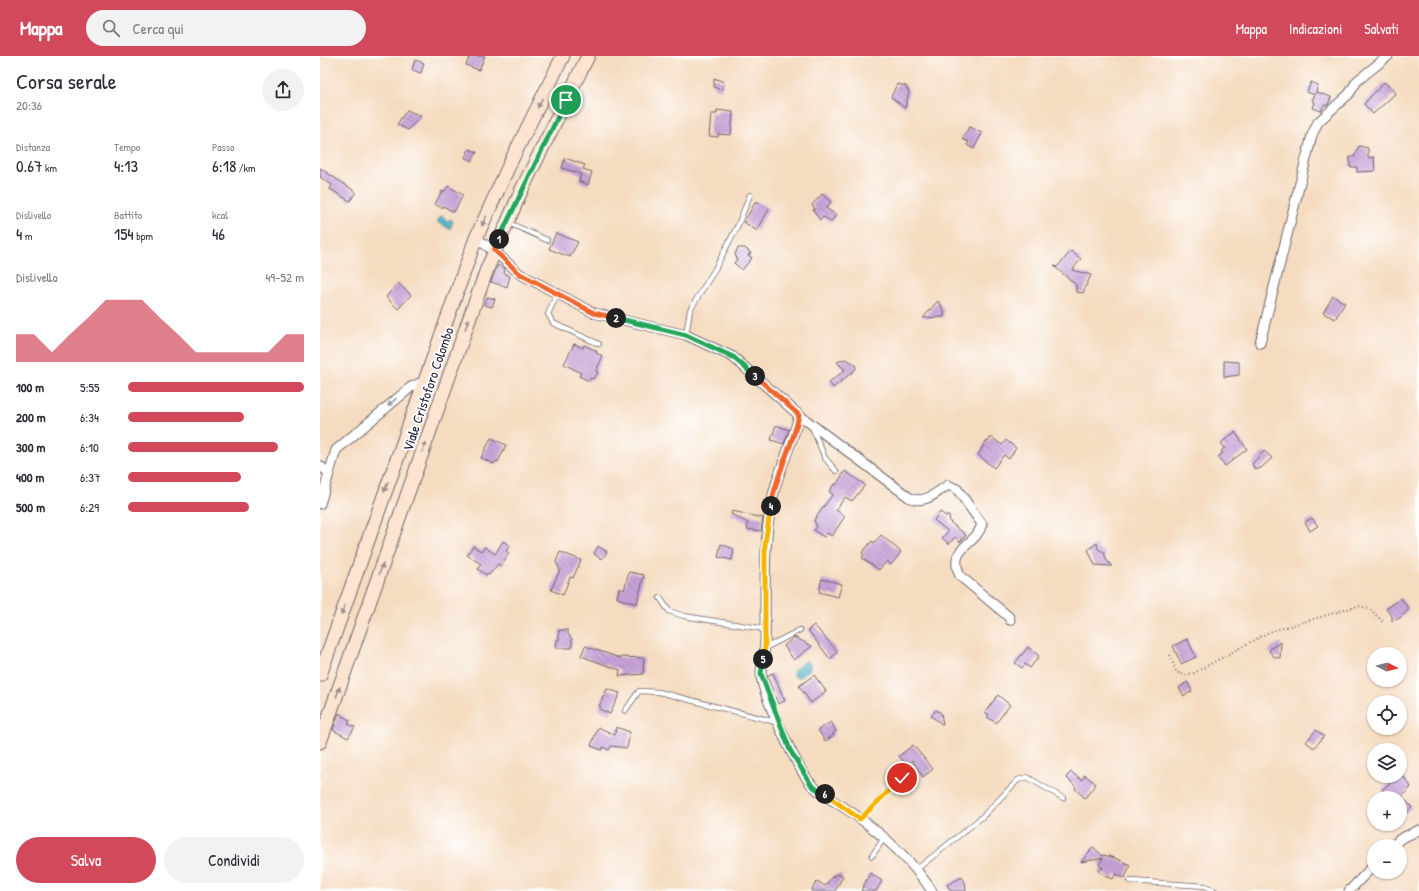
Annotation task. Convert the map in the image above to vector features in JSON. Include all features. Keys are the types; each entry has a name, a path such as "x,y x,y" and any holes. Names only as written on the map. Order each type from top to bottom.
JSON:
{"main road":[{"name":"Viale Cristoforo Colombo","path":"320,675 476,238 512,159 563,56"},
{"name":"Viale Cristoforo Colombo","path":"320,742 494,250 588,56"}],"street":[{"path":"1260,343 1312,135 1318,122 1349,94 1357,81 1388,56"},
{"path":"476,238 494,250 520,274 594,313 686,335 733,357 799,415 910,498 916,500 931,497 948,485 957,489 982,524 977,533 956,558 956,566 960,576 1009,617 1010,620"},
{"path":"320,504 328,472 336,450 411,387 424,381"},
{"path":"799,415 796,430 772,496 765,544 765,648 761,674 790,750 812,786 860,819 899,850 917,870 932,891"},
{"path":"320,466 328,472"},
{"path":"1400,839 1419,830"},
{"path":"1349,891 1367,872"}],"lane":[{"path":"686,335 690,310 715,269 738,225 750,195"},
{"path":"507,222 548,240"},
{"path":"557,294 548,314 554,323 600,344"},
{"path":"811,424 826,458 836,471"},
{"path":"660,598 669,611 684,616 765,629"},
{"path":"765,648 800,630"},
{"path":"625,711 639,690 658,692 779,723"},
{"path":"860,819 902,778"},
{"path":"917,870 982,817 1018,780 1027,778 1064,798"},
{"path":"872,856 884,838"},
{"path":"1130,881 1205,886 1215,891"}],"path":[{"path":"1170,655 1176,672 1185,675 1211,665 1269,632 1358,606 1369,608 1383,622"}],"water":[{"path":"443,216 447,221 451,219 453,221 450,229 437,222 440,217"},
{"path":"806,661 810,664 810,669 800,677 795,677 793,674 794,670"}],"building":[{"path":"470,56 485,56 479,70 466,65"},
{"path":"415,60 424,63 421,73 412,70"},
{"path":"714,78 724,82 721,90 714,87"},
{"path":"1311,82 1318,85 1315,95 1307,92"},
{"path":"1384,82 1396,93 1373,114 1364,104"},
{"path":"897,84 906,86 909,92 905,108 891,97"},
{"path":"1316,92 1331,97 1328,105 1324,105 1321,111 1313,108 1315,102 1312,101"},
{"path":"407,110 421,116 408,130 397,124"},
{"path":"717,110 733,112 731,135 718,134 718,137 709,136 711,114 717,114"},
{"path":"969,127 982,133 974,149 967,145 969,142 962,139"},
{"path":"1359,146 1368,148 1368,158 1374,157 1375,171 1357,172 1357,167 1350,167 1350,157 1354,157"},
{"path":"469,149 477,152 472,161 465,158"},
{"path":"565,158 585,165 583,169 592,172 588,185 579,181 581,174 562,168"},
{"path":"320,168 356,192 350,201 330,189 332,185 320,177"},
{"path":"448,186 463,195 454,212 443,206 442,208 435,204 442,191 444,192"},
{"path":"822,194 831,202 826,208 836,215 831,222 824,217 820,220 813,210 815,209 812,205"},
{"path":"756,201 769,209 757,231 744,222"},
{"path":"556,233 578,242 570,257 549,249"},
{"path":"738,248 745,248 751,253 748,255 752,258 742,270 734,263 737,259 735,254"},
{"path":"1071,251 1081,259 1072,270 1091,275 1083,293 1076,292 1076,285 1054,266 1057,267"},
{"path":"498,265 505,269 504,273 510,276 507,287 491,282"},
{"path":"398,283 411,295 398,309 386,297"},
{"path":"1333,296 1345,303 1335,319 1323,313"},
{"path":"487,297 495,299 492,307 484,305"},
{"path":"938,301 944,310 944,317 923,318"},
{"path":"574,344 583,348 584,345 597,351 596,353 603,356 596,371 598,373 593,379 590,378 589,381 579,376 581,373 564,364"},
{"path":"846,359 855,364 856,369 833,388 829,382 845,370 837,362"},
{"path":"1224,361 1239,362 1239,375 1224,377"},
{"path":"776,425 789,430 784,444 771,440"},
{"path":"1235,432 1247,449 1225,466 1218,457 1223,453 1221,451 1225,448 1221,443"},
{"path":"991,437 1002,445 1006,440 1016,448 1009,459 1004,455 994,468 978,455 986,441 988,442"},
{"path":"491,438 506,445 498,462 496,461 494,464 481,458"},
{"path":"1264,451 1272,458 1261,468 1255,470 1252,464"},
{"path":"845,471 865,485 852,501 845,497 836,510 845,516 832,536 827,533 824,537 814,530 817,527 814,520 833,494 829,492 834,484 836,485"},
{"path":"732,511 763,518 761,531 747,529 748,523 731,514"},
{"path":"940,512 946,516 949,516 950,522 966,535 960,542 955,537 949,544 942,538 948,531 934,520"},
{"path":"1312,518 1318,526 1310,531 1305,522"},
{"path":"881,535 901,552 891,565 887,561 879,570 862,558 864,555 862,553 872,541 874,543"},
{"path":"503,541 510,546 506,551 509,553 501,566 498,564 489,575 487,573 486,575 478,569 481,564 467,555 473,546 481,551 485,547 495,554"},
{"path":"1097,543 1098,549 1104,552 1106,560 1112,566 1095,565 1088,550"},
{"path":"721,544 734,549 732,560 718,557"},
{"path":"598,546 607,552 602,559 594,554"},
{"path":"560,552 581,560 573,578 570,577 563,595 551,590 560,570 556,562"},
{"path":"629,572 644,575 637,604 617,598 619,588 624,590"},
{"path":"822,579 842,584 838,597 819,592"},
{"path":"1401,598 1409,609 1400,618 1392,621 1392,616 1386,609"},
{"path":"814,625 838,652 830,659 808,630"},
{"path":"559,630 568,630 568,634 572,639 572,648 556,648 557,640 559,640"},
{"path":"794,637 812,646 794,660 784,646"},
{"path":"1187,639 1196,657 1181,664 1173,646"},
{"path":"1281,642 1280,658 1274,657 1269,651"},
{"path":"585,646 620,658 644,658 643,674 619,676 620,670 581,656"},
{"path":"1028,647 1039,656 1030,668 1025,664 1022,668 1015,663"},
{"path":"773,673 785,701 778,704 767,676"},
{"path":"814,675 826,691 811,703 799,686"},
{"path":"1187,682 1192,691 1184,696 1179,688"},
{"path":"607,689 620,693 610,714 599,709"},
{"path":"998,695 1010,705 996,723 987,717 989,715 985,712"},
{"path":"936,710 941,713 943,725 931,716"},
{"path":"339,713 350,721 348,724 355,727 348,738 333,730"},
{"path":"831,722 836,731 833,733 834,735 825,741 818,730"},
{"path":"598,727 615,735 616,727 630,732 627,748 611,746 609,750 603,747 602,750 591,746"},
{"path":"1316,730 1324,736 1314,748 1306,742"},
{"path":"913,745 933,769 923,777 912,760 906,765 899,756"},
{"path":"1071,772 1082,780 1085,775 1096,784 1085,798 1075,789 1076,787 1066,777"},
{"path":"1407,782 1411,787 1407,791 1382,790 1390,783 1407,783"},
{"path":"1407,802 1412,807 1407,812"},
{"path":"1093,847 1103,856 1115,858 1130,865 1125,878 1116,874 1113,879 1098,871 1103,868 1099,865 1103,858 1081,862"},
{"path":"870,873 882,881 876,891 861,891"},
{"path":"838,874 843,876 835,891 811,891 817,881 825,886 833,876"},
{"path":"962,877 965,882 966,891 951,891 947,885"}],"route":[{"path":"566,100 494,250 520,274 594,313 686,335 733,357 799,415 796,430 772,496 765,544 765,647 761,674 765,688 790,750 812,786 860,819 902,778"}]}
